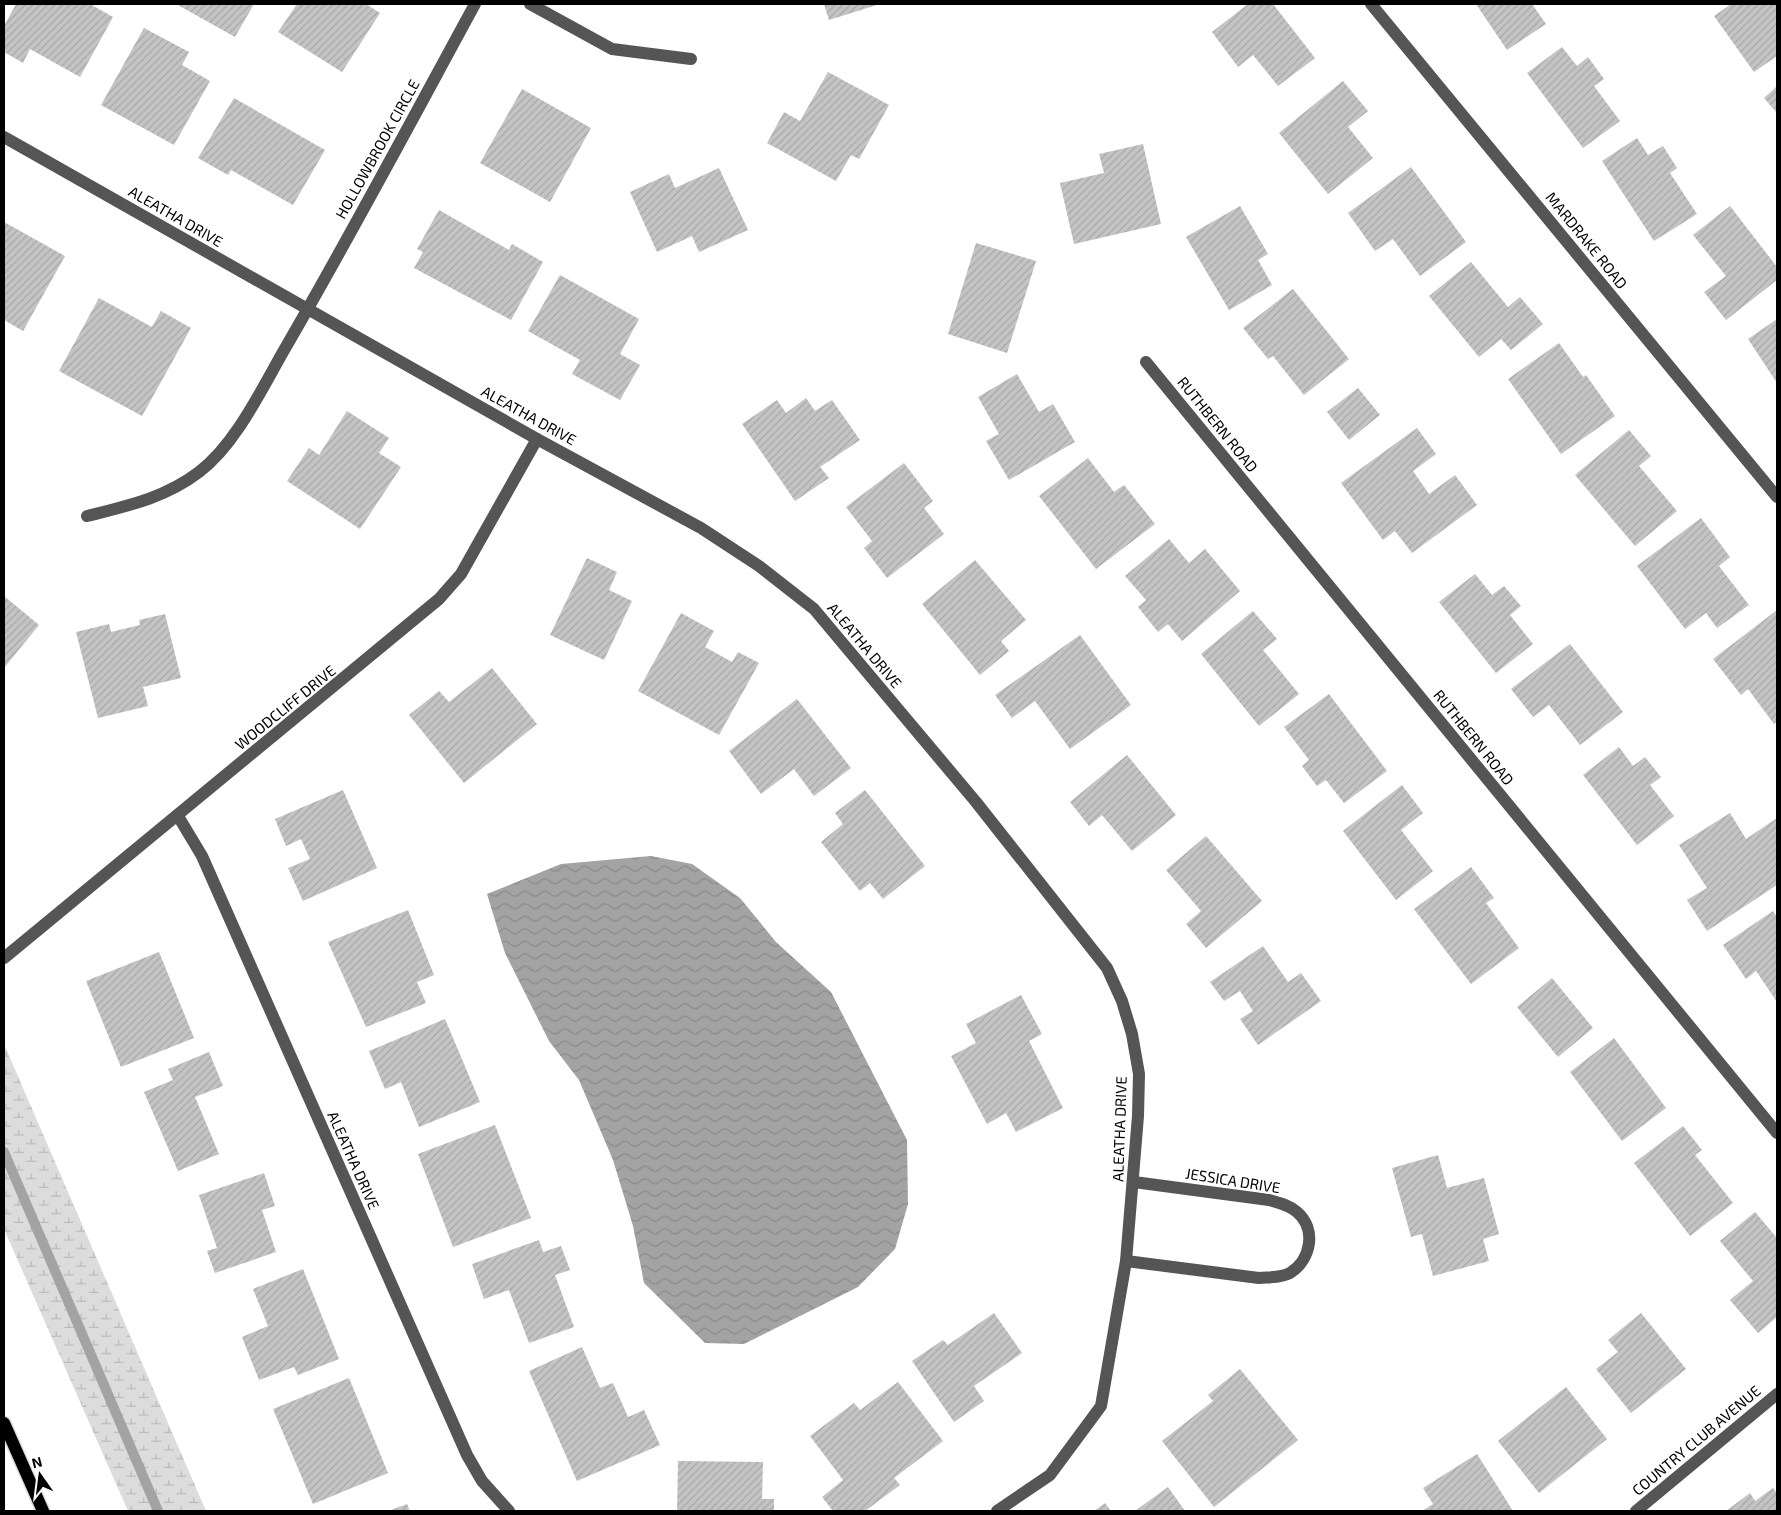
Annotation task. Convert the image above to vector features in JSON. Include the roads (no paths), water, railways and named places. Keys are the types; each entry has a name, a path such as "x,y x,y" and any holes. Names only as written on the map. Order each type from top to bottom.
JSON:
{"main road":[{"path":"4,1423 43,1511"}],"street":[{"name":"HOLLOWBROOK CIRCLE","path":"87,516 143,502 171,490 200,472 227,442 308,309 475,4"},
{"path":"530,4 612,49 691,59"},
{"name":"MARDRAKE ROAD","path":"1371,4 1777,497"},
{"name":"ALEATHA DRIVE","path":"4,137 537,439 701,528 759,566 814,609 976,802 1107,968 1122,1001 1132,1034 1139,1074 1134,1182 1126,1261 1101,1406 1050,1475 997,1511"},
{"name":"RUTHBERN ROAD","path":"1146,362 1777,1133"},
{"name":"WOODCLIFF DRIVE","path":"4,958 439,599 461,574 537,439"},
{"name":"ALEATHA DRIVE","path":"178,816 202,856 467,1455 482,1482 510,1511"},
{"name":"JESSICA DRIVE","path":"1126,1261 1259,1278 1276,1277 1289,1273 1298,1265 1310,1244 1310,1234 1306,1224 1298,1213 1287,1205 1269,1200 1134,1182"},
{"name":"COUNTRY CLUB AVENUE","path":"1636,1511 1777,1394"}],"water":[{"path":"651,856 692,864 740,898 776,942 831,992 907,1140 908,1204 895,1249 858,1287 744,1344 705,1343 644,1283 633,1226 613,1160 579,1080 549,1041 505,953 487,894 561,864"}],"waterway":[{"path":"4,1152 158,1511"}]}
